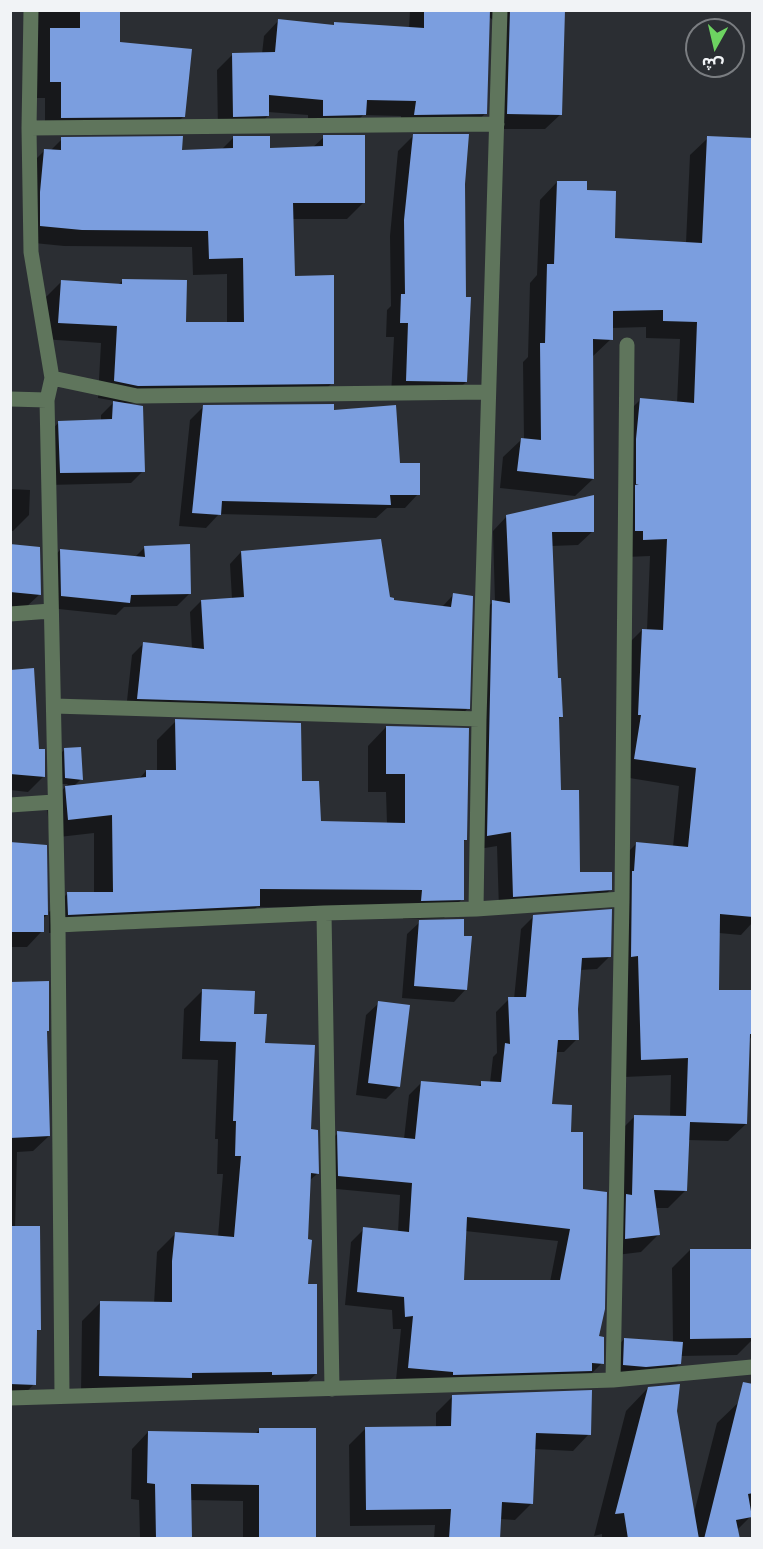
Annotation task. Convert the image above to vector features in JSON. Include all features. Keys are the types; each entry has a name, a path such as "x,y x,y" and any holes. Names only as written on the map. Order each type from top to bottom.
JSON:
{"street":[{"path":"31,10 29,128 31,252 52,378 47,400 58,925 62,1396"},
{"path":"476,909 479,719 500,10"},
{"path":"29,128 498,124"},
{"path":"613,1380 622,898 627,345"},
{"path":"52,378 137,396 489,392"},
{"path":"10,399 47,400"},
{"path":"10,614 51,611"},
{"path":"54,706 479,719"},
{"path":"10,806 54,802"},
{"path":"58,925 476,909 622,898"},
{"path":"324,914 332,1389"},
{"path":"10,1398 613,1380 753,1367"}],"building":[{"path":"80,10 120,10 120,42 192,49 185,117 61,118 61,82 50,82 50,28 80,28"},
{"path":"424,10 490,10 487,114 414,115 416,101 367,100 366,115 323,116 323,100 269,95 269,116 233,117 232,53 275,52 278,19 334,25 334,22 424,28"},
{"path":"510,10 565,10 562,115 507,114"},
{"path":"413,134 469,134 465,184 466,297 471,297 467,382 406,381 408,323 400,323 401,294 405,294 404,220"},
{"path":"323,135 365,135 365,203 293,203 295,276 334,275 334,384 138,386 114,381 117,326 58,323 61,280 122,284 122,279 187,280 186,322 244,322 243,258 209,259 208,231 82,230 40,226 44,149 61,150 61,137 183,136 182,150 233,148 233,136 270,136 270,148 323,146"},
{"path":"707,136 753,138 753,917 720,914 719,990 753,990 753,1034 750,1034 747,1124 690,1122 687,1191 654,1190 660,1235 625,1239 626,1194 632,1195 634,1115 686,1116 688,1058 641,1060 638,956 631,957 632,871 634,871 636,842 688,847 696,768 634,759 641,715 638,715 642,629 663,630 667,539 643,540 643,531 635,531 635,485 639,484 636,484 636,439 640,398 694,403 697,322 663,321 663,310 613,311 613,340 593,339 594,479 517,471 521,438 541,440 540,343 545,343 547,264 554,264 557,181 587,181 587,190 616,191 615,238 702,243"},
{"path":"113,401 143,406 145,472 60,473 58,421 112,419"},
{"path":"334,404 334,410 396,405 400,463 420,463 420,495 390,495 391,505 222,501 221,515 192,513 203,405"},
{"path":"594,495 594,532 552,532 558,678 561,678 563,717 559,717 561,790 579,790 580,872 612,872 612,890 513,897 511,832 487,836 492,600 510,603 506,515"},
{"path":"381,539 390,597 394,600 451,607 453,593 473,596 470,709 137,699 143,642 204,649 201,600 244,597 241,551"},
{"path":"10,544 40,547 41,595 10,592"},
{"path":"190,544 191,594 131,595 130,603 61,596 60,549 145,557 144,546"},
{"path":"34,668 39,749 45,749 45,777 10,774 10,670"},
{"path":"175,719 301,723 302,781 319,781 321,821 405,823 405,774 386,774 386,726 469,728 464,900 421,901 422,890 260,889 260,906 68,915 67,892 113,892 112,815 68,820 65,786 146,777 146,770 176,770"},
{"path":"81,747 83,780 65,778 64,748"},
{"path":"10,842 47,845 48,915 44,915 44,932 10,932"},
{"path":"612,909 611,957 582,958 578,1009 579,1040 558,1040 552,1104 572,1105 571,1132 583,1132 583,1189 607,1192 605,1309 599,1336 604,1337 604,1364 592,1363 592,1371 453,1375 453,1372 408,1368 413,1316 405,1317 404,1297 357,1292 363,1227 409,1232 412,1183 338,1176 337,1131 415,1139 421,1081 481,1086 481,1081 501,1082 505,1043 510,1044 508,997 526,997 533,915","holes":["467,1217 570,1229 560,1280 464,1280"]},
{"path":"464,919 464,936 472,936 467,990 414,986 419,920"},
{"path":"49,981 49,1031 47,1031 50,1136 10,1138 10,982"},
{"path":"202,989 255,991 254,1014 267,1014 265,1043 315,1045 311,1129 318,1130 319,1174 311,1173 308,1239 312,1240 308,1284 317,1284 317,1374 192,1373 192,1378 99,1376 100,1301 172,1302 175,1232 234,1237 241,1156 235,1156 236,1121 233,1121 236,1042 200,1041"},
{"path":"378,1001 410,1005 400,1087 368,1083"},
{"path":"10,1226 40,1226 41,1330 37,1330 36,1385 10,1384"},
{"path":"690,1249 753,1249 753,1338 690,1339"},
{"path":"624,1338 683,1342 681,1364 646,1367 623,1365"},
{"path":"743,1382 753,1384 753,1493 748,1494 752,1517 736,1520 740,1539 704,1539"},
{"path":"680,1384 677,1411 699,1539 628,1539 624,1513 615,1514 648,1387"},
{"path":"592,1390 591,1435 536,1433 533,1504 502,1502 500,1539 449,1539 451,1509 366,1510 365,1427 451,1426 452,1395"},
{"path":"259,1428 316,1428 316,1539 259,1539 259,1485 191,1484 192,1539 156,1539 155,1484 147,1483 148,1431 259,1433"}]}
